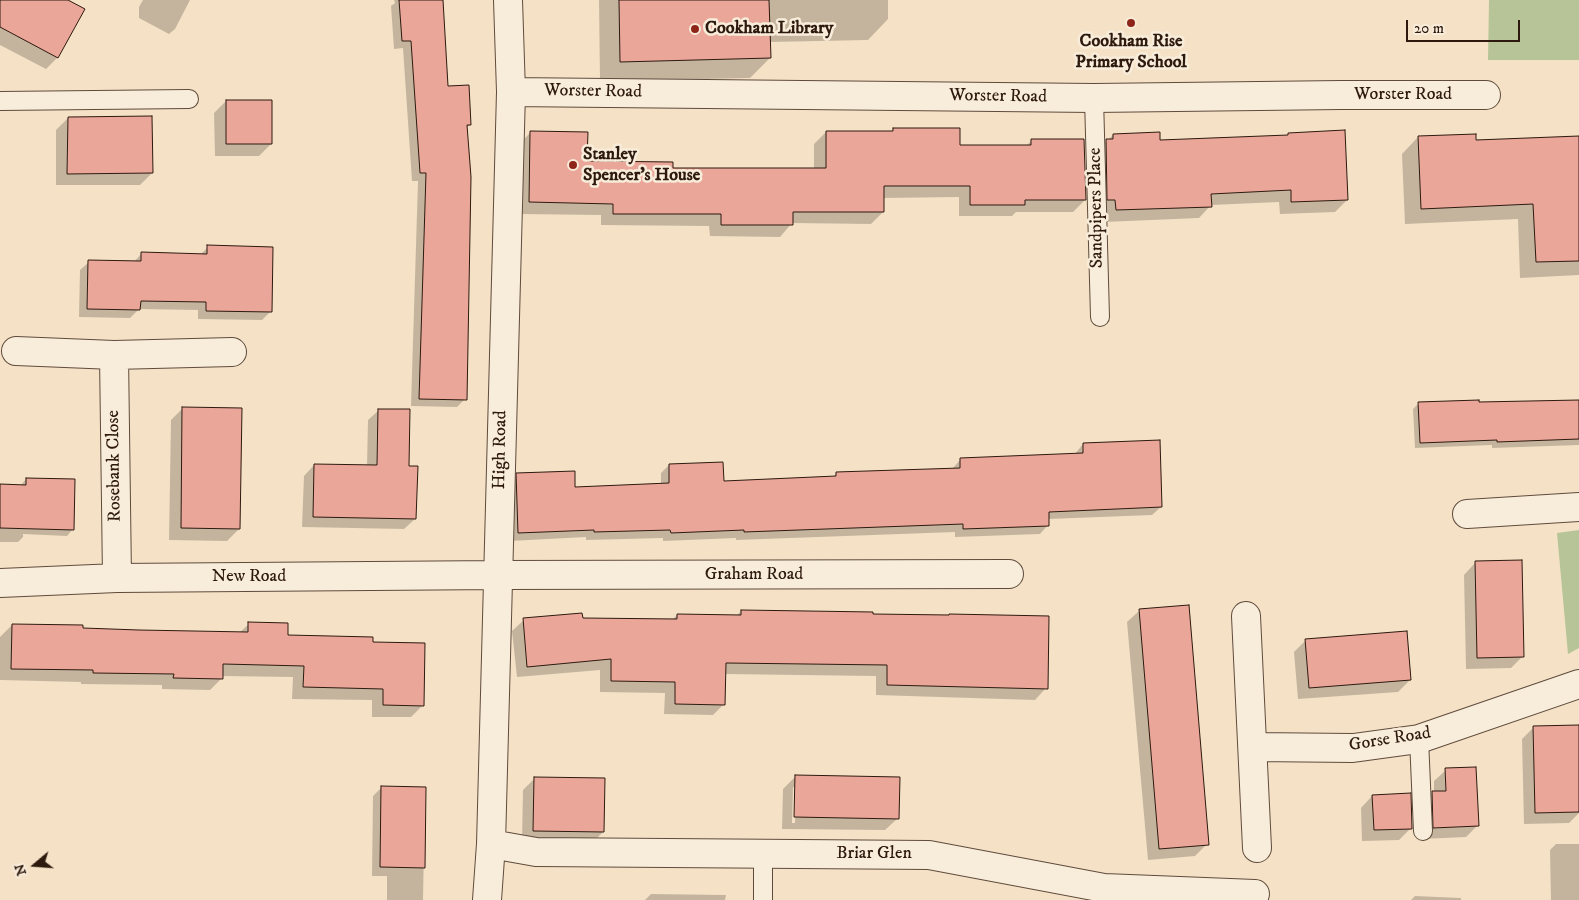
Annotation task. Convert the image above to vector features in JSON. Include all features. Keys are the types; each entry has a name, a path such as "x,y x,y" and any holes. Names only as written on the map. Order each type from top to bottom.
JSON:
{"street":[{"name":"High Road","path":"487,900 491,844 511,92 508,0"},
{"name":"Worster Road","path":"511,92 1094,98 1486,95"},
{"path":"16,351 114,355 232,352"},
{"name":"Rosebank Close","path":"114,355 117,578"},
{"path":"1467,514 1579,507"},
{"name":"Graham Road","path":"498,575 1009,574"},
{"name":"New Road","path":"0,583 117,578 498,575"},
{"path":"1246,616 1257,848"},
{"name":"Gorse Road","path":"1253,747 1353,748 1419,740 1579,684"},
{"name":"Briar Glen","path":"491,844 536,852 929,855 1104,888 1255,894"}],"lane":[{"name":"Sandpipers Place","path":"1094,98 1100,318"},
{"path":"0,101 189,99"},
{"path":"1419,740 1423,831"},
{"path":"763,900 764,854"}],"green space":[{"path":"1489,0 1579,0 1579,60 1488,60"},
{"path":"1579,530 1579,648 1568,654 1557,533"}],"building":[{"path":"0,0 68,0 85,9 58,58 0,27"},
{"path":"399,0 443,0 448,86 469,85 471,125 467,125 471,177 467,400 419,399 426,173 420,173 411,41 402,41"},
{"name":"Cookham Library","path":"619,0 769,0 771,58 620,62"},
{"path":"226,100 272,100 272,144 226,144"},
{"path":"152,116 153,173 67,174 68,117"},
{"path":"893,128 960,128 960,145 1031,145 1031,139 1084,139 1086,200 1025,200 1025,205 970,205 970,186 884,186 884,212 793,212 793,225 721,225 721,214 613,214 613,204 529,202 530,131 588,132 587,161 673,162 673,168 826,168 826,131 893,131"},
{"path":"1345,130 1348,200 1291,202 1291,190 1211,194 1212,207 1116,210 1115,200 1107,200 1106,139 1113,139 1113,134 1160,132 1160,140 1288,135 1288,133"},
{"path":"1476,134 1476,140 1579,136 1579,261 1536,262 1533,204 1421,209 1418,136"},
{"path":"207,245 273,247 272,312 206,311 206,302 141,301 140,310 87,309 88,260 141,261 141,252 207,254"},
{"path":"1479,400 1479,402 1579,400 1579,439 1420,443 1418,402"},
{"path":"182,407 242,408 240,529 181,528"},
{"path":"378,409 410,409 409,466 418,466 416,519 313,517 314,464 377,465"},
{"path":"1160,440 1162,507 1049,512 1049,526 963,529 963,524 744,532 744,530 671,533 670,530 594,532 594,530 518,533 516,473 575,471 575,487 669,483 669,464 723,462 724,481 836,476 836,472 960,468 960,458 1083,453 1083,443"},
{"path":"26,478 75,479 74,530 0,528 0,484 26,485"},
{"path":"1522,560 1524,657 1477,658 1475,561"},
{"path":"1189,605 1209,845 1159,849 1139,609"},
{"path":"741,610 1049,616 1048,689 887,685 887,665 726,663 725,705 675,704 675,682 611,681 611,659 527,667 523,618 582,613 583,618 677,619 677,614 741,615"},
{"path":"248,622 288,623 288,635 373,637 373,642 425,643 424,706 383,705 383,689 303,687 304,666 223,664 223,679 173,678 174,674 93,673 93,670 11,669 12,624 83,625 83,628 139,630 248,632"},
{"path":"1407,631 1411,680 1309,688 1305,639"},
{"path":"1579,725 1579,812 1535,813 1533,726"},
{"path":"1476,767 1479,826 1433,828 1432,791 1446,791 1445,768"},
{"path":"795,775 900,777 899,819 794,817"},
{"path":"534,777 605,778 604,832 533,831"},
{"path":"381,786 426,787 425,868 380,867"},
{"path":"1411,793 1412,829 1374,830 1372,795"}],"place":[{"name":"Cookham Rise Primary School","path":"1131,23"},
{"name":"Cookham Library","path":"695,29"},
{"name":"Stanley Spencer's House","path":"573,165"}]}
